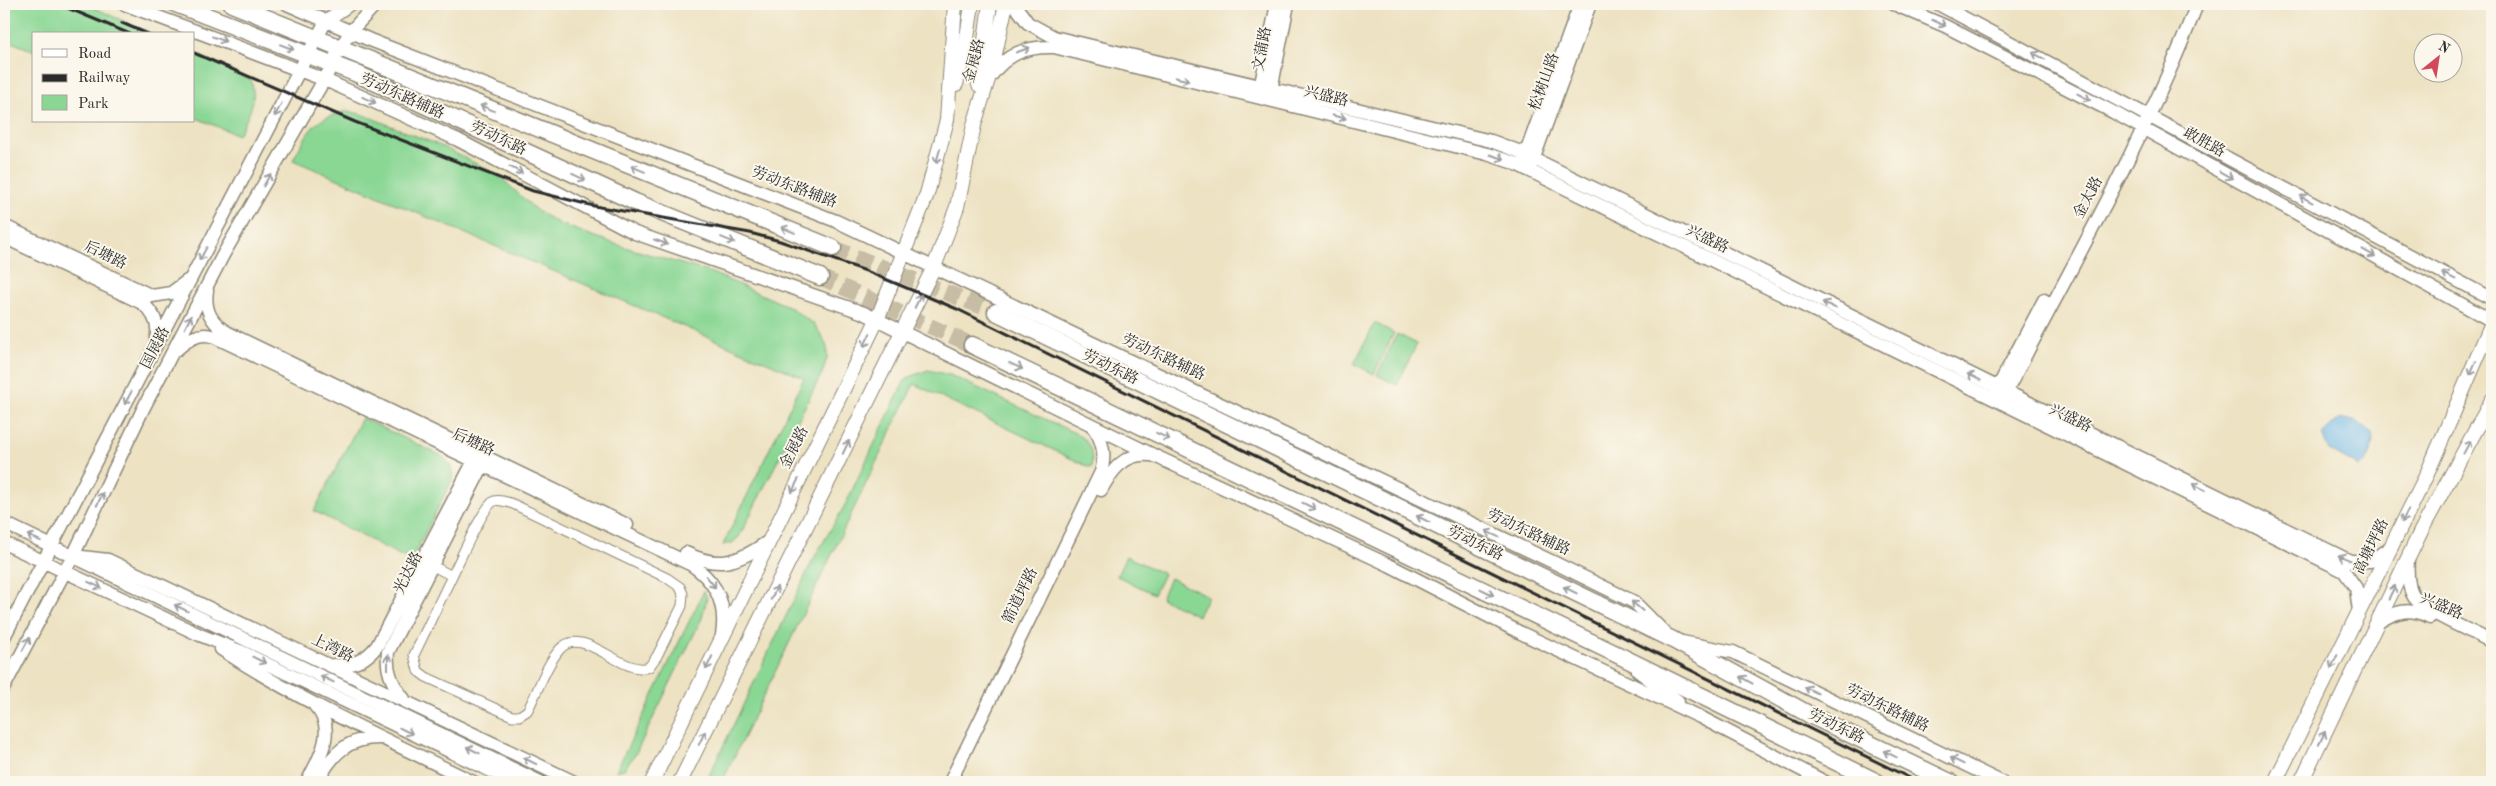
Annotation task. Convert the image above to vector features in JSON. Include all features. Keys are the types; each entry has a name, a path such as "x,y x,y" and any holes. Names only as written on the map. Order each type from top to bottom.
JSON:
{"highway":[{"name":"劳动东路","path":"176,4 331,64 635,202 820,277"},
{"name":"劳动东路","path":"232,4 834,248"},
{"name":"劳动东路","path":"996,312 1673,640 1812,716 1950,782"},
{"path":"972,345 1616,654 1877,782"}],"main road":[{"name":"劳动东路辅路","path":"124,4 325,80 458,140 635,233 876,320 1156,456 1389,565 1521,633 1700,717 1825,782"},
{"name":"劳动东路辅路","path":"287,4 350,32 836,221 1634,602 1673,640 1733,652 2001,782"},
{"path":"326,21 350,4"},
{"path":"350,32 376,4"},
{"name":"金展路","path":"948,120 955,4"},
{"name":"金展路","path":"652,782 766,543 876,320 904,253 927,194 948,120 966,45 972,4"},
{"name":"金展路","path":"680,782 934,267 957,208 974,125 990,4"},
{"name":"金展路","path":"974,125 1006,4"},
{"name":"兴盛路","path":"1014,4 1028,22 1054,37 1487,154 1527,162 1999,395 2344,571 2356,588 2359,610"},
{"name":"文蒲路","path":"1265,93 1277,4"},
{"name":"文蒲路","path":"1265,93 1288,4"},
{"name":"松树山路","path":"1527,162 1580,4"},
{"name":"松树山路","path":"1527,162 1590,4"},
{"name":"敢胜路","path":"1894,4 1945,26 2139,126 2492,322"},
{"name":"敢胜路","path":"1938,4 1950,7 2492,299"},
{"name":"金太路","path":"1999,395 2139,126 2189,4"},
{"name":"金太路","path":"2145,112 2197,4"},
{"name":"国展路","path":"4,637 326,21"},
{"name":"国展路","path":"4,687 73,556 208,284 325,80 331,64 350,32"},
{"name":"兴盛路","path":"987,81 997,67 1017,52 1027,48 1054,47 1265,93"},
{"name":"后塘路","path":"4,226 152,296 162,296 178,289 191,278"},
{"name":"后塘路","path":"4,237 142,303 152,314 158,329 154,350"},
{"name":"后塘路","path":"208,284 208,312 220,328 700,570 714,584 720,600 724,619 722,635"},
{"name":"高塘坪路","path":"2275,782 2427,474 2492,322"},
{"name":"后塘路","path":"170,358 191,338 206,334 701,561 712,563 733,561 745,557 766,543"},
{"name":"兴盛路","path":"1999,395 2350,561 2371,561 2389,548"},
{"path":"2301,782 2408,559 2492,400"},
{"name":"箭道坪路","path":"950,782 1101,472 1103,464 1101,441 1090,424"},
{"name":"箭道坪路","path":"960,782 1108,476 1125,460 1135,456 1156,456"},
{"name":"光达路","path":"410,704 392,683 388,672 388,652 432,565 480,459"},
{"name":"光达路","path":"327,664 342,666 357,662 366,657 376,646 480,459"},
{"name":"上湾路","path":"4,522 514,778"},
{"name":"上湾路","path":"4,543 200,635 240,651 514,778 540,782"},
{"name":"上湾路","path":"73,556 108,560 574,782"},
{"name":"兴盛路","path":"2408,559 2409,584 2415,598 2430,610 2492,642"},
{"name":"兴盛路","path":"2377,623 2400,611 2418,612 2492,649"},
{"name":"上湾路","path":"200,635 282,688 473,782"},
{"path":"1616,654 1700,717"},
{"path":"307,782 326,741 324,721 313,704"},
{"path":"317,782 327,762 341,748 364,740 385,739"}],"street":[{"path":"498,500 513,504 667,578 680,587 684,600 657,656 649,667 638,669 584,644 571,643 560,650 527,711 519,716 512,716 426,677 418,671 414,662 416,646 452,576 484,513 492,502 498,500"},
{"path":"432,565 452,576"}],"green space":[{"path":"4,4 86,4 148,32 32,32 32,50 4,39"},
{"path":"195,53 251,80 253,102 238,135 195,117"},
{"path":"348,111 364,115 441,146 498,175 537,211 560,224 618,245 712,273 790,307 815,325 827,347 827,358 823,371 739,537 732,543 723,545 804,378 293,160 313,127 327,118"},
{"path":"1375,323 1394,333 1374,374 1354,364"},
{"path":"1397,334 1417,344 1397,385 1377,375"},
{"path":"928,370 950,375 1077,434 1090,448 1092,457 1091,468 914,384 722,782 706,782 813,560 845,505 903,384 907,378"},
{"path":"362,418 440,455 446,460 451,469 452,480 411,561 314,511"},
{"path":"1126,556 1164,574 1154,594 1117,576"},
{"path":"1170,578 1208,596 1198,616 1161,598"},
{"path":"704,591 707,598 702,618 635,755 624,769 616,771"}],"water":[{"path":"2340,418 2358,422 2373,434 2369,457 2359,467 2329,450 2322,435"}],"tunnel":[{"path":"833,248 996,312"},
{"path":"820,277 972,345"}],"railway":[{"path":"58,4 125,32"},
{"path":"122,23 143,32"},
{"path":"195,53 355,122 533,191 594,206 750,233 780,241 866,271 957,309 1918,782"}]}
